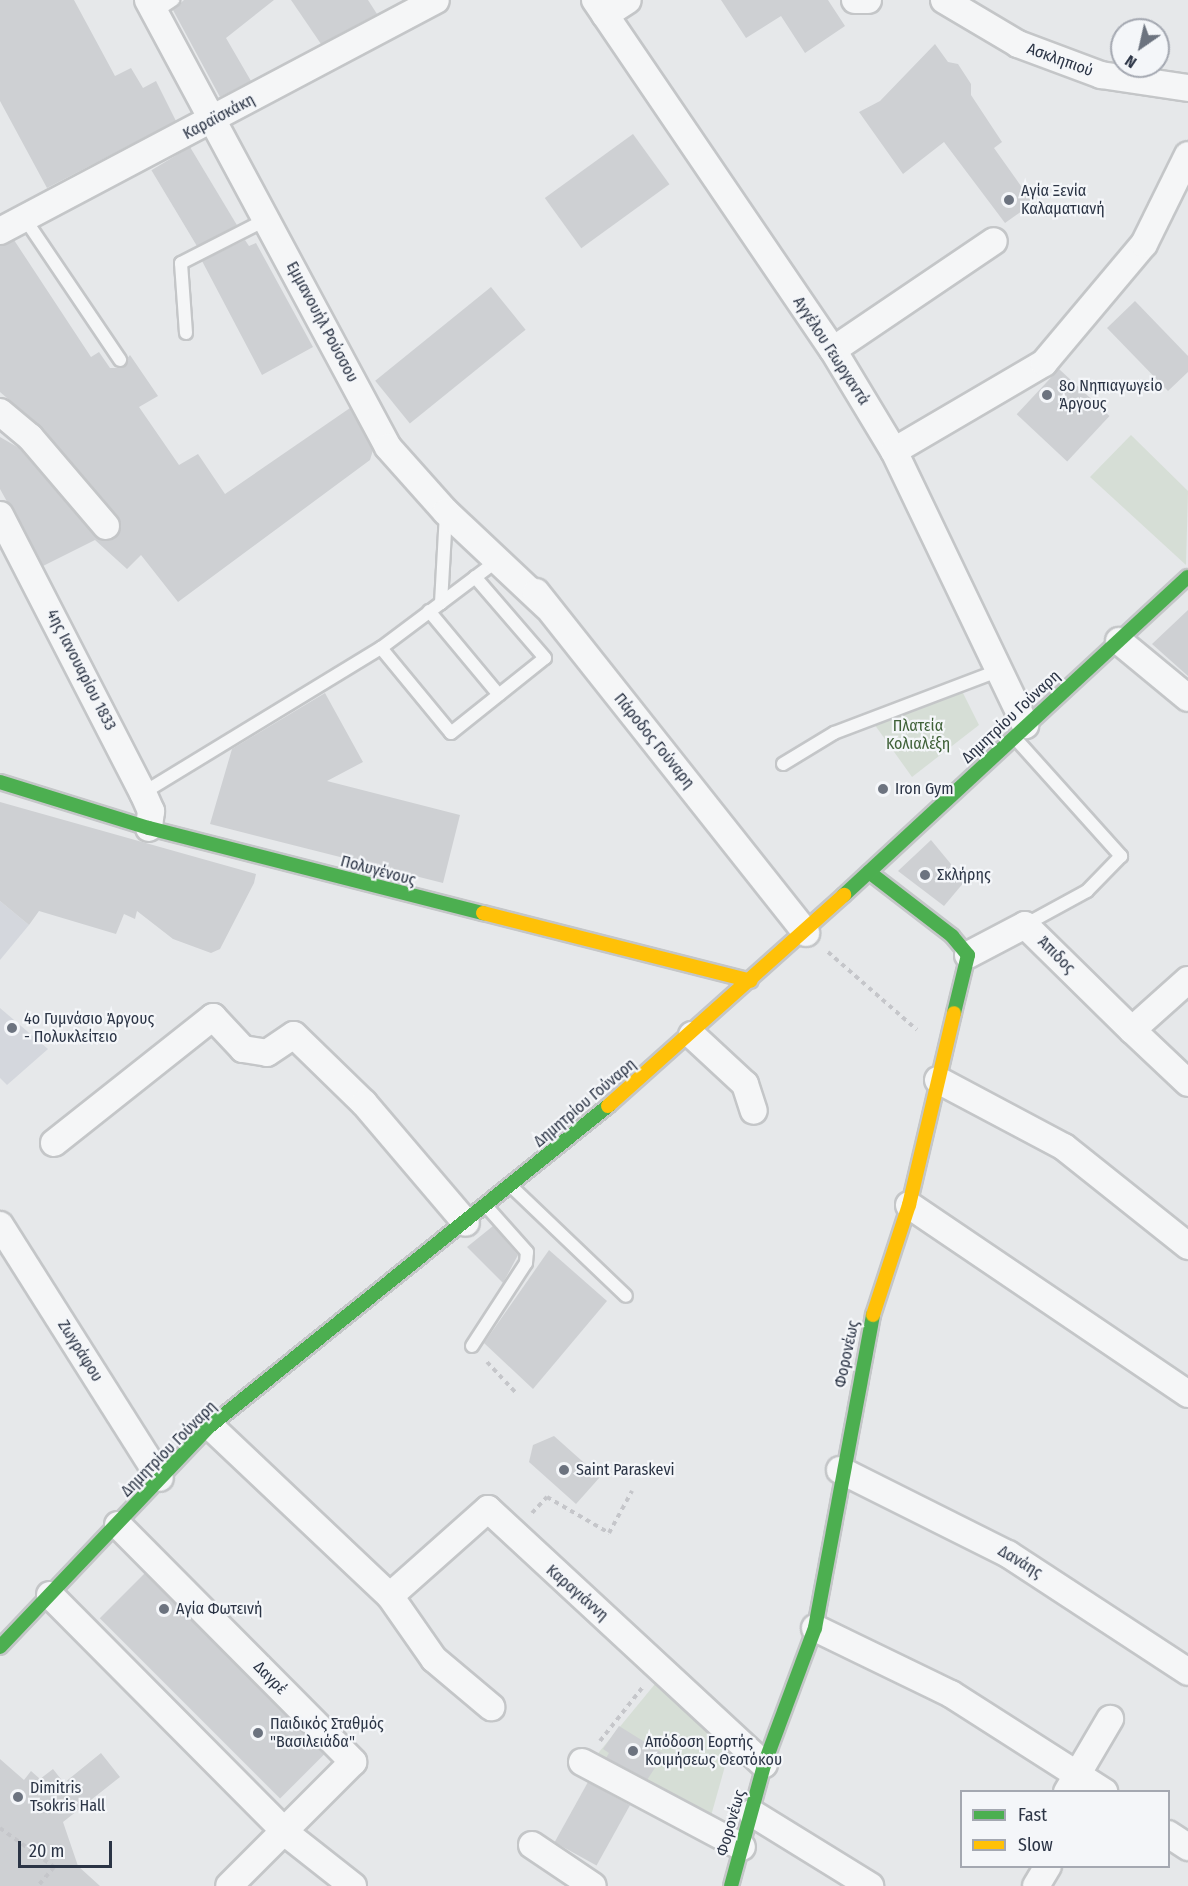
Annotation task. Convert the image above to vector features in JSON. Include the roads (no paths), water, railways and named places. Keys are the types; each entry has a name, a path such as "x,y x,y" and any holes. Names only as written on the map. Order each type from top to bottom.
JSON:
{"street":[{"name":"Καραϊσκάκη","path":"0,231 214,120 436,0"},
{"path":"600,8 628,0"},
{"path":"855,0 868,0"},
{"name":"Ασκληπιού","path":"944,0 1018,44 1101,75 1188,88"},
{"name":"Εμμανουήλ Ρούσσου","path":"159,4 214,120 388,447 446,512 500,554"},
{"name":"Αγγέλου Γεωργαντά","path":"600,8 833,350 894,451 1000,670 1020,731"},
{"path":"894,451 1044,363 1144,243 1188,155"},
{"path":"833,350 994,241"},
{"path":"0,412 30,437 106,526"},
{"name":"4ης Ιανουαρίου 1833","path":"0,515 152,811 149,828"},
{"name":"Πάροδος Γούναρη","path":"500,554 546,606 806,933"},
{"name":"Δημητρίου Γούναρη","path":"0,1647 210,1426 512,1187 692,1035 806,933 1020,731 1188,577"},
{"path":"1119,640 1188,698"},
{"name":"Πολυγένους","path":"0,782 149,828 751,981"},
{"path":"869,872 968,955"},
{"name":"Άπιδος","path":"968,955 1025,926 1188,1083"},
{"name":"Φορονέως","path":"730,1886 764,1765 815,1628 840,1470 867,1332 909,1205 938,1080 942,1053 968,955"},
{"path":"1132,1030 1188,980"},
{"path":"54,1143 213,1017 243,1049 267,1053 294,1035 364,1103 466,1223"},
{"path":"692,1035 745,1084 754,1111"},
{"path":"938,1080 1064,1147 1188,1246"},
{"path":"909,1205 1188,1394"},
{"name":"Ζωγράφου","path":"0,1225 160,1478"},
{"path":"210,1426 390,1596 434,1659 491,1707"},
{"name":"Δανάης","path":"840,1470 1008,1554 1188,1672"},
{"name":"Καραγιάννη","path":"390,1596 488,1509 764,1765"},
{"name":"Δαγρέ","path":"118,1525 354,1762 287,1834"},
{"path":"50,1595 287,1834 353,1886"},
{"path":"815,1628 951,1694 1072,1783 1100,1790"},
{"path":"1072,1783 1110,1719"},
{"path":"582,1762 742,1847"},
{"path":"752,1814 870,1886"},
{"path":"229,1886 287,1834"},
{"path":"1170,1835 1188,1847"},
{"path":"532,1845 593,1886"},
{"path":"1036,1886 1047,1868"}],"lane":[{"path":"25,219 120,360"},
{"path":"186,333 181,263 267,219"},
{"path":"441,603 446,512"},
{"path":"143,793 381,648 475,577 500,554"},
{"path":"381,648 451,733 545,658 475,577"},
{"path":"429,611 499,695"},
{"path":"783,764 834,733 1000,670"},
{"path":"1020,731 1121,856 1087,891 1025,926"},
{"path":"512,1187 626,1296"},
{"path":"472,1346 526,1263 527,1252 487,1207"}],"place":[{"name":"Αγία Ξενία Καλαματιανή","path":"1009,200"},
{"name":"8ο Νηπιαγωγείο Άργους","path":"1047,395"},
{"name":"Iron Gym","path":"883,789"},
{"name":"Σκλήρης","path":"925,875"},
{"name":"4ο Γυμνάσιο Άργους - Πολυκλείτειο","path":"12,1028"},
{"name":"Saint Paraskevi","path":"564,1470"},
{"name":"Αγία Φωτεινή","path":"164,1609"},
{"name":"Παιδικός Σταθμός \"Βασιλειάδα\"","path":"258,1733"},
{"name":"Απόδοση Εορτής Κοιμήσεως Θεοτόκου","path":"633,1751"},
{"name":"Dimitris Tsokris Hall","path":"18,1797"}],"park label":[{"name":"Πλατεία Κολιαλέξη","path":"918,735"}]}
